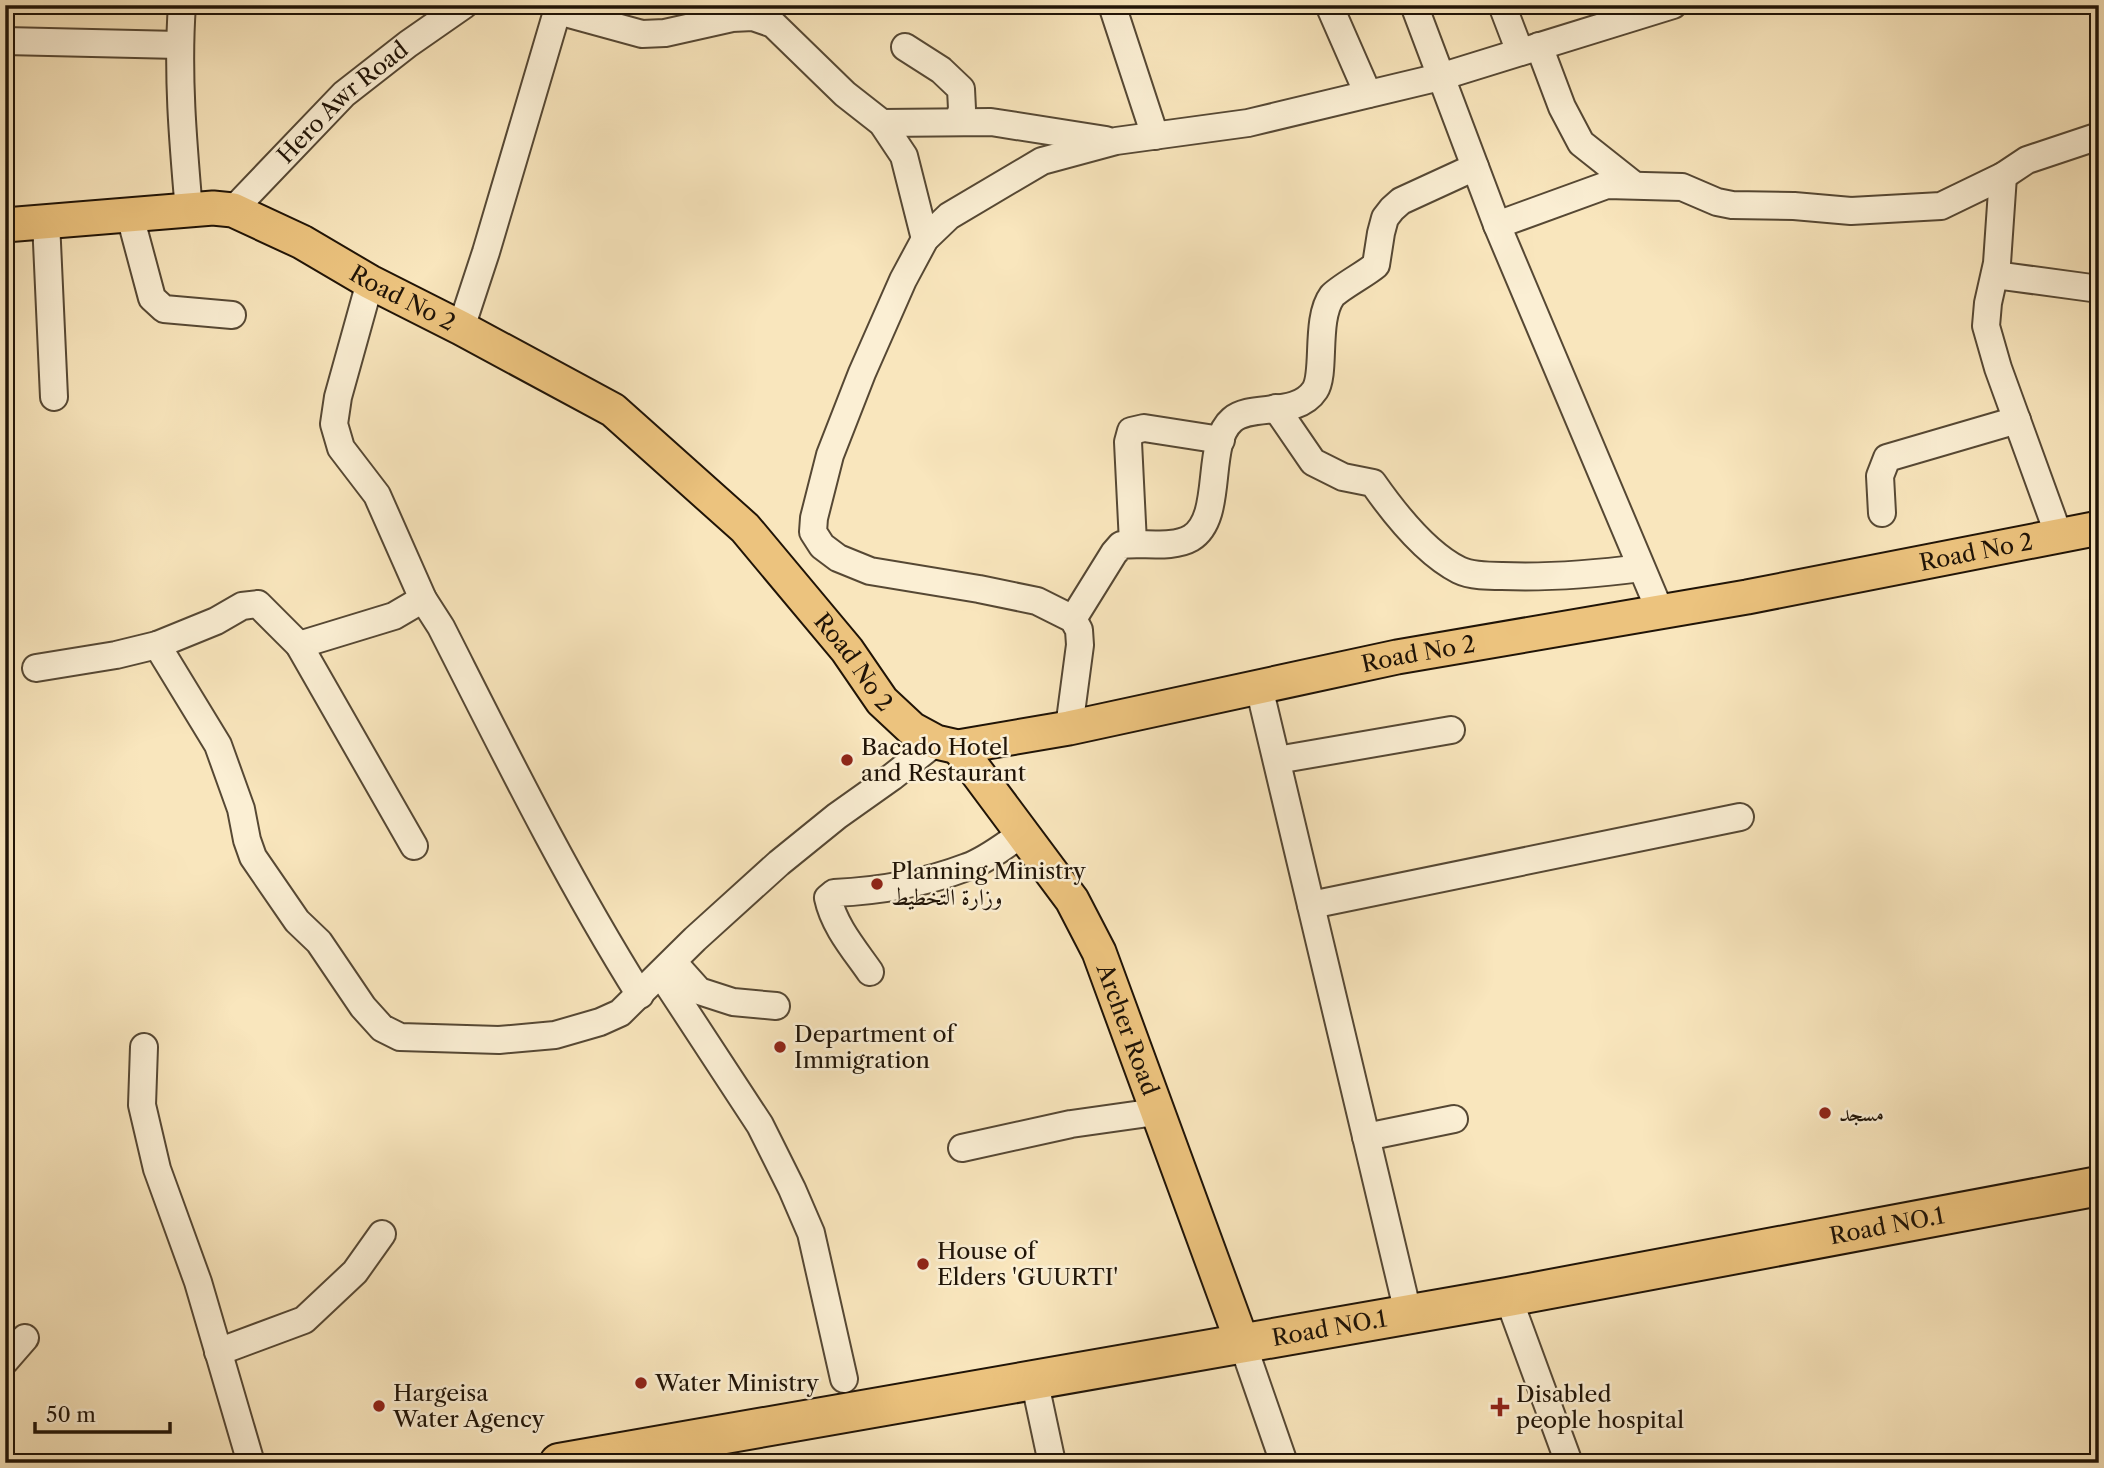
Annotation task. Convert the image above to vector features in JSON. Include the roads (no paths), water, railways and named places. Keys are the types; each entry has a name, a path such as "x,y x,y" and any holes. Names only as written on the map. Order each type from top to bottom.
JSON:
{"highway":[{"name":"Road NO.1","path":"559,1463 1508,1297 2099,1186"}],"main road":[{"name":"Road No 2","path":"5,225 213,208 233,210 302,242 370,282 614,410 745,528 847,650 882,701 912,729 947,744 1069,728 1397,657 1747,597 2099,528"},
{"name":"Archer Road","path":"947,744 1023,833 1072,900 1099,952 1242,1342"}],"street":[{"path":"182,5 179,45 181,119 189,211"},
{"name":"Hero Awr Road","path":"233,210 344,94 464,5"},
{"path":"1112,5 1155,136"},
{"path":"1329,5 1368,94"},
{"path":"1413,5 1497,225 1660,611"},
{"path":"1502,5 1581,143 1634,185"},
{"path":"1069,728 1080,645 1079,631 1073,619 1037,601 870,571 838,558 822,546 813,532 830,455 862,373 903,280 925,239 949,216 1042,161 1116,141 1248,123 1440,77 1673,5"},
{"path":"461,328 558,8 642,34 665,33 754,11 773,24 845,94 882,123 904,156 925,239"},
{"path":"5,41 179,45"},
{"path":"905,47 941,71 961,89 962,109 958,121"},
{"path":"882,123 958,121 1025,126 1116,141"},
{"path":"1497,225 1607,185 1682,187 1717,202 1732,205 1794,206 1851,211 1941,206 2003,176 2027,160 2099,136"},
{"path":"1073,619 1121,545 1190,539 1202,527 1208,515 1221,440 1227,424 1235,416 1300,404 1312,394 1318,385 1320,345 1325,315 1332,296 1376,265 1385,218 1401,201 1475,167"},
{"path":"2003,176 2000,240 1986,326 2059,536"},
{"path":"130,216 152,298 164,309 232,315"},
{"path":"46,221 54,397"},
{"path":"1995,275 2099,289"},
{"path":"370,282 338,397 334,424 341,448 377,495 423,599 441,627 543,825 614,954 640,995"},
{"path":"1276,408 1312,462 1343,477 1373,483 1394,514 1433,551 1461,571 1487,576 1527,578 1589,575 1641,568"},
{"path":"1882,513 1880,476 1887,458 2017,420"},
{"path":"1133,543 1128,442 1131,431 1144,428 1221,440"},
{"path":"299,645 394,617 423,599"},
{"path":"36,668 157,645 216,621 242,606 258,604 299,645 414,846"},
{"path":"157,645 218,745 241,809 253,857 298,921 319,942 363,1007 382,1028 400,1037 499,1040 555,1035 600,1022 620,1013 779,863 837,816 892,777 947,744"},
{"path":"1259,687 1408,1313"},
{"path":"1276,760 1451,730"},
{"path":"1311,905 1740,817"},
{"path":"870,972 841,932 828,898 834,893 904,885 967,867 1023,833"},
{"path":"667,968 699,990 733,1002 776,1006"},
{"path":"667,968 760,1125 811,1233 844,1378"},
{"path":"144,1047 142,1105 154,1157 198,1282 251,1463"},
{"path":"962,1148 1071,1124 1156,1112"},
{"path":"1366,1137 1454,1119"},
{"path":"218,1352 304,1320 355,1272 382,1234"},
{"path":"1508,1297 1569,1463"},
{"path":"5,1361 25,1338"},
{"path":"1242,1342 1284,1463"},
{"path":"1034,1379 1052,1463"}],"place":[{"name":"Bacado Hotel and Restaurant","path":"847,760"},
{"name":"Planning Ministry وزارة التخطيط","path":"877,884"},
{"name":"Department of Immigration","path":"780,1047"},
{"name":"مسجد","path":"1825,1113"},
{"name":"House of Elders 'GUURTI'","path":"923,1264"},
{"name":"Water Ministry","path":"641,1383"},
{"name":"Hargeisa Water Agency","path":"379,1406"},
{"name":"Disabled people hospital","path":"1500,1407"}]}
